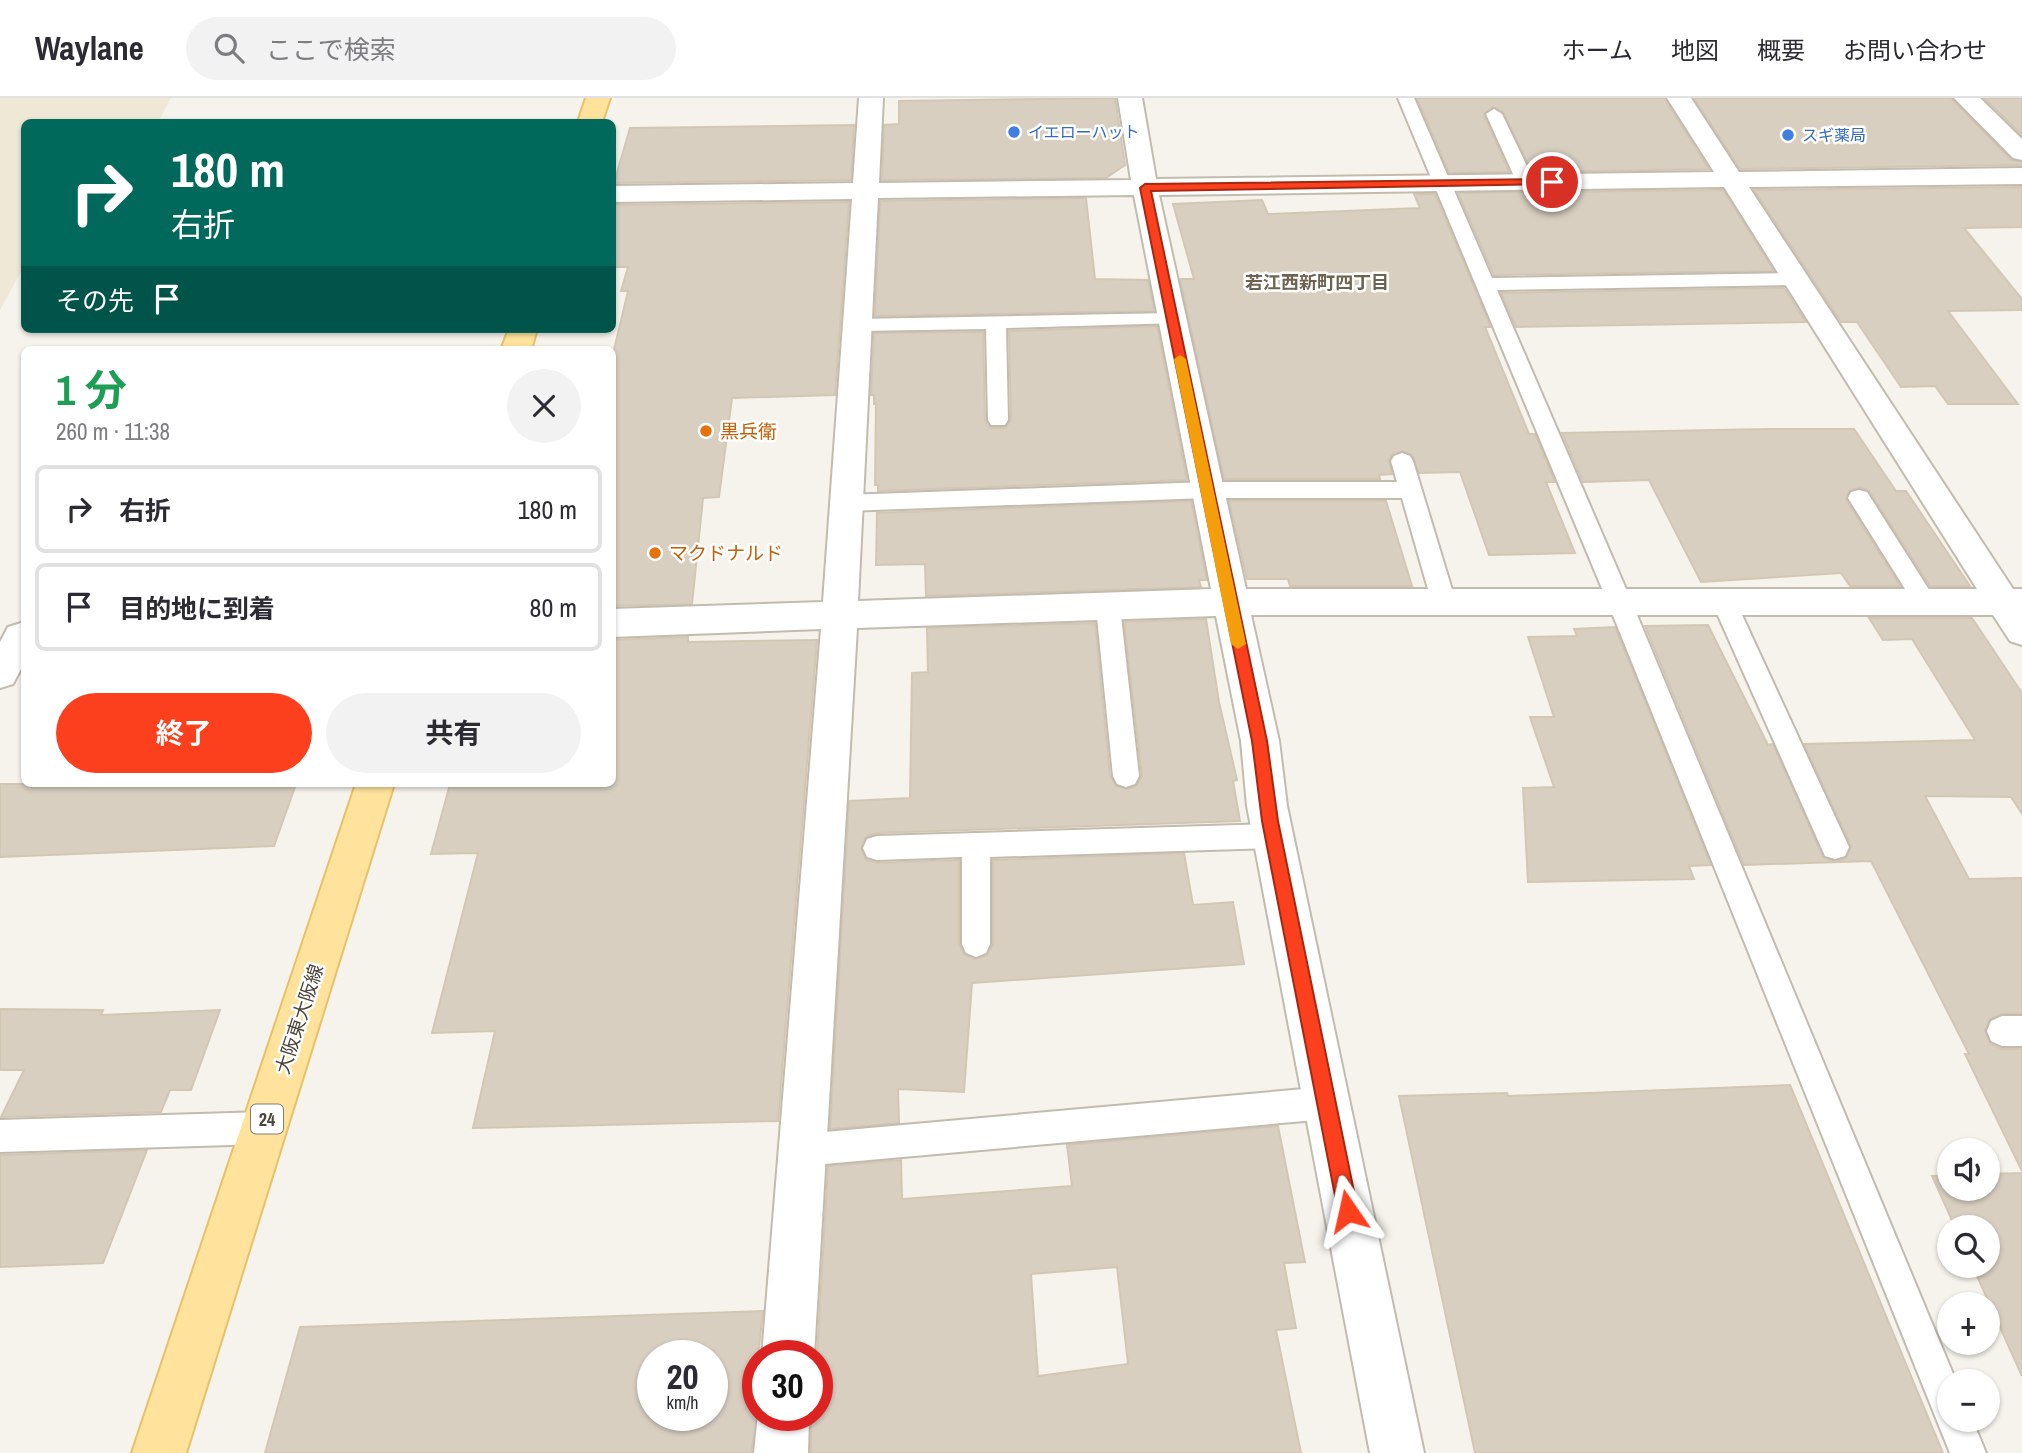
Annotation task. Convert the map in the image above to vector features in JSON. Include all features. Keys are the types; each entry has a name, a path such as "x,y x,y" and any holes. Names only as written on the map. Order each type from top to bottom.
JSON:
{"main road":[{"path":"591,119 598,98"},
{"name":"大阪東大阪線","path":"159,1453 374,787"}],"street":[{"path":"789,1340 840,615 871,98"},
{"path":"1130,98 1145,188 1259,741 1273,836 1397,1453"},
{"path":"1679,98 1794,279 2012,602 2022,631"},
{"path":"1966,98 2022,153"},
{"path":"616,194 2022,176"},
{"path":"616,623 1230,603 2012,602"},
{"path":"0,674 15,637"},
{"path":"781,1453 782,1431"}],"lane":[{"path":"1406,98 1619,603 1937,1377"},
{"path":"1494,114 1526,183"},
{"path":"1484,284 1794,279"},
{"path":"857,325 1172,318"},
{"path":"996,322 998,421"},
{"path":"1402,461 1444,603"},
{"path":"846,503 1207,490 1410,490"},
{"path":"1860,498 1925,602"},
{"path":"1724,603 1835,847"},
{"path":"1108,607 1126,776"},
{"path":"877,848 1273,836"},
{"path":"976,845 976,944"},
{"path":"802,1150 1327,1103"},
{"path":"0,1136 264,1128"},
{"path":"1959,1432 1968,1453"}],"shaded area":[{"path":"0,98 171,98 160,119 21,119 21,272 0,310"}],"building":[{"path":"1115,98 1125,165 1106,178 882,180 884,125 899,124 899,101"},
{"path":"1417,98 1664,98 1709,169 1532,172 1504,113 1493,107 1484,115 1509,172 1449,173"},
{"path":"1694,98 1951,98 2011,160 2022,162 2022,165 1740,169"},
{"path":"1984,98 2022,98 2022,135"},
{"path":"854,125 851,180 616,183 630,128"},
{"path":"2022,187 2022,227 1964,228 2022,299 2022,310 1948,311 2018,404 1948,404 1935,386 1901,387 1857,322 1841,322 1754,190"},
{"path":"1723,190 1774,271 1494,275 1458,193"},
{"path":"1414,194 1435,194 1491,327 1485,327 1529,434 1535,434 1555,482 1546,482 1575,553 1489,555 1460,472 1419,473 1412,455 1403,451 1393,454 1389,460 1392,474 1379,475 1380,479 1224,479 1180,279 1194,279 1173,204 1262,200 1268,214 1420,208"},
{"path":"1086,198 1095,279 1148,280 1154,311 875,316 880,201"},
{"path":"849,202 835,395 732,398 719,497 703,498 692,604 616,606 615,346 628,291 621,291 628,267 616,267 616,205"},
{"path":"1784,288 1806,322 1516,327 1501,293"},
{"path":"1157,326 1187,480 878,491 878,485 875,485 876,403 874,404 874,395 871,395 874,333 983,332 985,420 991,428 1005,428 1011,420 1009,331"},
{"path":"1854,429 1896,491 1906,491 1970,586 1930,586 1869,491 1860,487 1849,491 1846,499 1900,586 1850,586 1841,573 1701,582 1649,480 1583,482 1562,433"},
{"path":"1191,501 1207,580 1199,580 1201,587 926,596 925,564 876,565 877,513"},
{"path":"1229,501 1386,501 1412,586 1290,586 1288,579 1247,579"},
{"path":"1869,618 1972,618 2022,693 2022,814 2011,797 1925,796 1969,879 2022,878 2022,1013 2001,1014 1990,1019 1985,1030 1990,1043 2002,1049 2022,1049 2022,1171 1965,1054 1969,1054 1871,861 1744,865 1645,626 1708,625 1768,745 1773,744 1823,857 1836,862 1847,857 1851,846 1804,744 1975,740 1912,639 1883,640"},
{"path":"1206,619 1219,702 1237,780 1233,781 1240,821 877,833 865,838 861,849 866,860 877,863 959,860 959,944 964,954 975,959 987,955 993,944 993,860 1184,853 1193,905 1233,902 1244,964 972,983 964,1092 898,1089 899,1123 830,1129 849,801 910,798 912,673 928,672 927,628 1095,623 1110,776 1116,786 1127,789 1137,785 1142,776 1124,622"},
{"path":"1615,627 1711,865 1689,866 1694,879 1528,882 1523,788 1554,787 1530,717 1554,717 1528,637 1577,636 1574,629"},
{"path":"688,637 688,642 817,640 778,1121 473,1128 495,1031 432,1033 478,853 431,854 449,787 616,787 616,640"},
{"path":"0,784 21,784 21,787 295,787 274,846 0,857"},
{"path":"0,1009 103,1010 101,1015 220,1010 191,1090 170,1090 161,1112 1,1117 24,1070 0,1070"},
{"path":"1790,1085 1943,1453 1475,1453 1399,1096 1507,1093 1508,1096"},
{"path":"1278,1126 1305,1262 1284,1263 1296,1328 1276,1330 1301,1453 811,1453 811,1431 833,1431 833,1340 818,1340 828,1166 901,1160 902,1199 1072,1186 1067,1145","holes":["1117,1267 1128,1364 1038,1376 1031,1274"]},
{"path":"147,1150 103,1263 0,1267 0,1155"},
{"path":"2022,1173 2022,1376 2000,1327 2000,1292 1984,1292 1978,1278 2000,1278 2000,1215 1950,1215 1943,1201 2000,1201 2000,1174"},
{"path":"763,1311 760,1340 742,1340 742,1431 755,1431 751,1453 265,1453 300,1327"}],"slow traffic":[{"path":"1180,359 1238,644"}],"place":[{"name":"イエローハット","path":"1014,132"},
{"name":"スギ薬局","path":"1788,135"},
{"name":"黒兵衛","path":"706,431"},
{"name":"マクドナルド","path":"655,553"}],"district":[{"name":"若江西新町四丁目","path":"1317,282"}],"route":[{"path":"1348,1211 1270,821 1259,741 1145,188 1552,182"}]}
